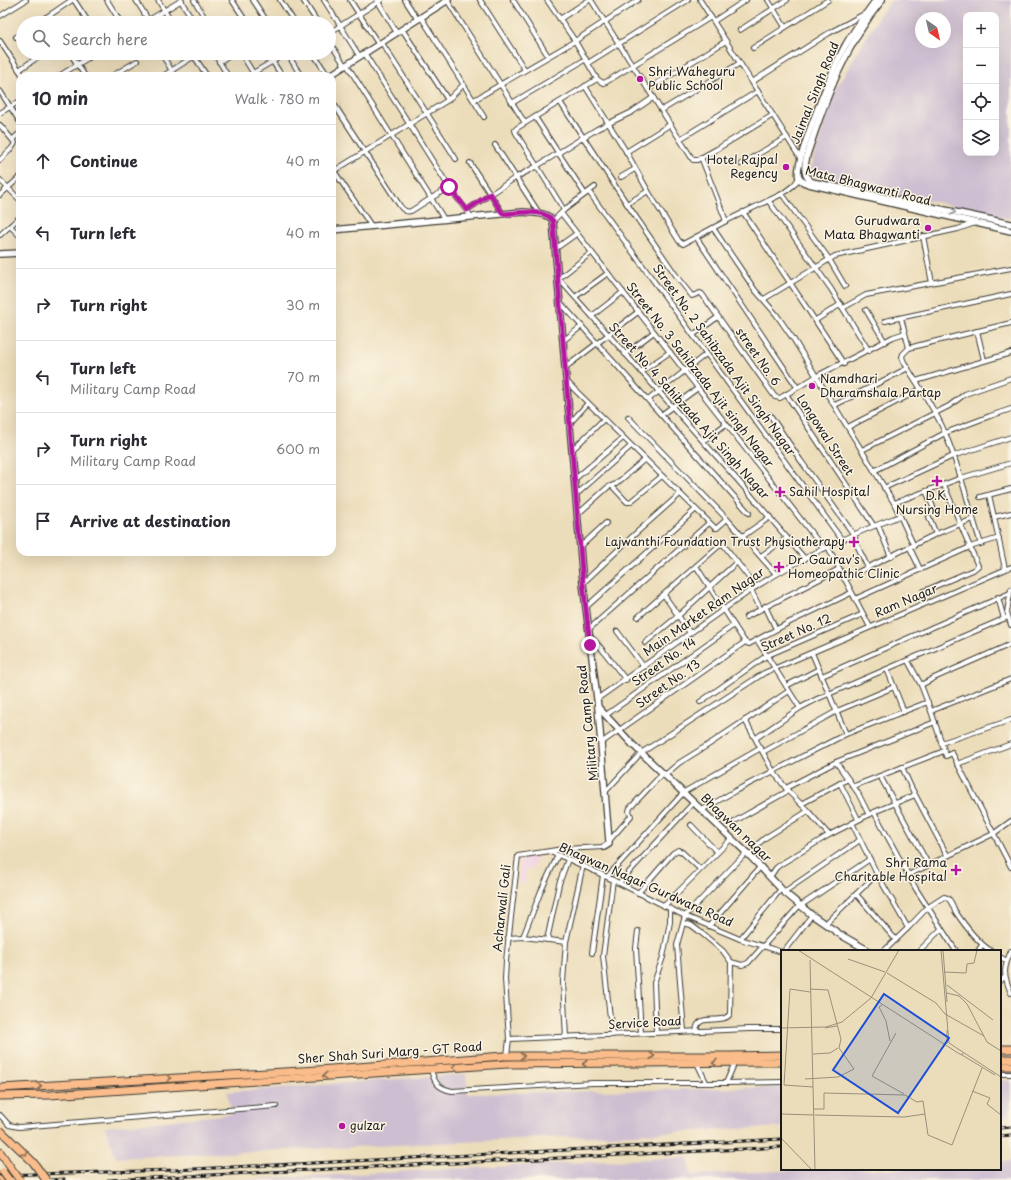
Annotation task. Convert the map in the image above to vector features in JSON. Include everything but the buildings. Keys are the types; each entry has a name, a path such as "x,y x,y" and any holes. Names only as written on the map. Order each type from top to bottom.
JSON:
{"main road":[{"name":"Sher Shah Suri Marg - GT Road","path":"0,1088 310,1070 508,1052 730,1056 781,1054"},
{"name":"Sher Shah Suri Marg - GT Road","path":"0,1096 50,1095 507,1064 781,1062"},
{"path":"0,1130 29,1158 46,1180"},
{"path":"0,1152 20,1180"},
{"path":"1,1172 3,1180"},
{"path":"1,1172 9,1180"}],"street":[{"path":"0,16 26,0"},
{"path":"48,16 73,0 84,16"},
{"path":"107,0 117,16"},
{"path":"136,0 144,16"},
{"path":"158,0 168,16"},
{"path":"156,16 182,0 191,16"},
{"path":"194,0 204,16"},
{"path":"232,0 242,16"},
{"path":"253,0 263,16"},
{"path":"280,0 290,16"},
{"path":"303,0 313,16"},
{"path":"324,0 334,16"},
{"path":"350,0 427,113 456,159"},
{"path":"405,0 419,18 484,117"},
{"path":"480,0 525,70"},
{"path":"513,0 548,56"},
{"path":"547,0 602,83 606,82 711,16"},
{"path":"560,19 590,0 654,97 693,160 701,157 773,115"},
{"path":"474,100 575,41 638,0"},
{"path":"588,63 688,0"},
{"path":"700,0 800,158"},
{"path":"714,21 746,0"},
{"path":"768,0 785,27"},
{"path":"740,30 787,0"},
{"path":"754,48 828,0"},
{"name":"Jaimal Singh Road","path":"799,178 800,158 824,92 838,59 875,0"},
{"path":"882,0 858,33 834,82 804,165 808,179 812,182 1011,224"},
{"path":"336,29 378,1 448,100"},
{"path":"335,72 446,1 525,123 598,79"},
{"path":"752,82 836,29 867,12"},
{"path":"336,20 409,124 449,187 470,215"},
{"path":"0,41 19,70 34,60"},
{"path":"648,89 726,41"},
{"path":"336,51 392,135 444,219"},
{"path":"512,103 586,59"},
{"path":"75,60 83,72"},
{"path":"65,72 85,60"},
{"path":"165,60 172,71 186,60"},
{"path":"196,60 204,72"},
{"path":"222,60 220,62 226,72"},
{"path":"245,60 252,72"},
{"path":"258,72 276,60"},
{"path":"291,60 299,72"},
{"path":"318,60 326,72"},
{"path":"119,72 137,61"},
{"path":"273,62 279,72"},
{"path":"662,110 740,63"},
{"path":"336,168 448,100 463,85"},
{"path":"560,102 627,204 648,192 626,152 585,86"},
{"path":"0,91 16,116"},
{"path":"680,139 758,91"},
{"path":"467,210 515,178 608,123 625,116 654,97"},
{"path":"0,113 16,103"},
{"path":"336,107 404,211 410,212 449,187"},
{"name":"Street No. 2 Sahibzada Ajit Singh Nagar","path":"535,117 558,153 587,193 694,335 706,354 765,432 842,540"},
{"name":"Street No. 3 Sahibzada Ajit singh Nagar","path":"525,123 517,128 516,133 537,166 576,234 826,548"},
{"path":"626,152 671,124"},
{"path":"0,125 15,143 0,160"},
{"path":"12,138 16,136"},
{"path":"741,164 787,137"},
{"path":"495,145 539,213"},
{"path":"701,157 726,221"},
{"path":"470,163 503,214"},
{"path":"621,177 635,169"},
{"path":"336,174 372,226"},
{"name":"Mata Bhagwanti Road","path":"648,192 679,241 683,244 743,212 782,194 794,185 799,178 803,182 809,184 1011,231"},
{"path":"0,180 16,196"},
{"path":"0,195 16,181"},
{"path":"336,228 372,226 523,212 539,213 550,217 553,221 595,186"},
{"path":"782,194 829,259 845,286"},
{"path":"768,200 842,306 870,351"},
{"name":"street No. 6","path":"627,204 687,290 692,296 701,293 775,398 780,398 817,376 905,333"},
{"path":"743,212 844,364"},
{"path":"0,235 16,221"},
{"name":"Military Camp Road","path":"553,221 577,494 585,608 590,636 602,743 609,841"},
{"path":"764,299 838,255 958,229 975,223"},
{"path":"10,226 16,232"},
{"path":"713,228 756,290 776,314 835,405 894,503 920,569"},
{"path":"555,249 576,234"},
{"path":"923,236 932,283"},
{"path":"696,237 796,388"},
{"path":"0,254 16,253"},
{"path":"558,278 592,253"},
{"path":"816,320 866,295 1011,268"},
{"path":"575,297 608,273"},
{"name":"Street No. 4 Sahibzada Ajit Singh Nagar","path":"558,278 770,517 805,559"},
{"path":"592,316 623,292"},
{"path":"884,321 1011,294"},
{"path":"559,301 749,514"},
{"path":"866,310 884,342"},
{"path":"566,367 638,312"},
{"path":"694,335 718,317"},
{"path":"901,318 909,348"},
{"path":"981,544 961,478 945,433 935,412 902,357 909,348 1011,323"},
{"path":"564,340 582,326"},
{"path":"977,331 984,360"},
{"path":"625,354 654,332"},
{"path":"641,372 670,352"},
{"path":"916,381 1011,353"},
{"path":"648,400 706,354"},
{"path":"835,405 908,368"},
{"path":"862,450 956,402 965,394 1011,378"},
{"path":"567,382 716,529 727,519"},
{"path":"661,415 698,388"},
{"path":"848,427 921,388"},
{"name":"Longowal Street","path":"786,394 876,525 891,557"},
{"path":"570,422 588,403"},
{"path":"874,471 945,433 1011,409"},
{"path":"770,415 854,535 868,568"},
{"path":"628,417 727,519 776,574"},
{"path":"572,450 604,419"},
{"path":"703,441 726,424"},
{"path":"884,488 953,456 1011,437"},
{"path":"575,479 623,438"},
{"path":"577,494 631,446"},
{"path":"578,514 608,487 619,482 645,459"},
{"path":"894,503 961,478 1011,463"},
{"path":"612,486 627,502 630,502 662,476"},
{"path":"924,591 973,570 978,564 944,485"},
{"path":"980,497 1011,489"},
{"path":"926,491 933,507"},
{"path":"583,583 680,494"},
{"path":"989,495 1006,569"},
{"path":"585,608 696,510"},
{"path":"994,517 1011,513"},
{"name":"Main Market Ram Nagar","path":"597,699 776,574 842,540 900,516"},
{"path":"743,536 770,517"},
{"path":"929,517 936,534"},
{"path":"844,579 936,534 973,520"},
{"path":"580,547 606,523"},
{"path":"589,629 709,523"},
{"path":"761,556 787,538"},
{"path":"855,599 970,547 999,538"},
{"path":"638,617 721,544 723,544 756,587"},
{"name":"Ram Nagar","path":"826,548 870,627 1011,567"},
{"path":"645,643 678,616 737,562"},
{"path":"696,566 745,642 749,644 851,592"},
{"path":"746,617 760,608 838,569"},
{"path":"751,590 760,608"},
{"path":"822,676 1010,591"},
{"path":"1006,618 1010,591"},
{"path":"664,595 690,633"},
{"path":"998,597 1006,618 1011,625"},
{"path":"765,606 776,629"},
{"name":"Street No. 12","path":"700,702 766,656 863,614"},
{"path":"756,738 800,708 1006,618"},
{"name":"Street No. 14","path":"606,715 734,625"},
{"path":"606,791 641,753 748,683 774,668 870,627"},
{"path":"617,631 644,667"},
{"path":"590,636 626,680"},
{"path":"757,640 800,708"},
{"name":"Street No. 13","path":"602,743 745,642"},
{"path":"921,685 1011,644"},
{"path":"812,653 846,734"},
{"path":"908,661 928,702 946,756 952,753 1011,867"},
{"path":"786,686 819,669"},
{"path":"887,669 904,712"},
{"path":"931,710 1011,679"},
{"path":"592,953 605,876 684,792 836,711 894,687"},
{"path":"604,847 609,844 609,841 631,816 629,811 630,808 664,774 789,691"},
{"path":"702,810 735,791 846,734 928,702"},
{"name":"Bhagwan nagar","path":"598,707 641,753 748,854 782,890 812,915 867,950"},
{"path":"745,720 773,771 828,835"},
{"path":"941,743 1011,720"},
{"path":"735,821 787,789 836,762 935,722"},
{"path":"957,764 1011,744"},
{"path":"854,786 944,751"},
{"path":"836,762 854,786 869,815"},
{"path":"902,767 947,855"},
{"path":"880,776 928,864"},
{"path":"801,804 848,779"},
{"path":"840,783 858,819"},
{"path":"770,877 776,868 828,835 858,819 915,795"},
{"path":"619,883 694,802"},
{"path":"684,1031 677,945 685,916 764,838 808,811"},
{"path":"874,812 927,908 955,950"},
{"path":"908,875 928,864 993,834 1011,821"},
{"path":"852,823 908,928"},
{"path":"691,825 717,852"},
{"path":"664,906 731,838"},
{"path":"740,938 782,890 860,840"},
{"name":"Acharwali Gali","path":"507,1064 509,1039 505,980 508,938 518,856 563,849 604,847"},
{"path":"638,892 678,850 700,869"},
{"name":"Bhagwan Nagar Gurdwara Road","path":"548,852 568,858 685,916 740,938 781,950"},
{"path":"523,937 541,891 558,855"},
{"path":"547,940 559,884 568,858"},
{"path":"731,962 746,964 800,906 870,858"},
{"path":"566,1036 563,982 566,942 583,866"},
{"path":"709,926 760,866"},
{"path":"825,924 878,874"},
{"path":"612,1035 603,956 613,880"},
{"path":"856,894 896,940"},
{"path":"885,950 927,908 940,898 944,897 947,897 962,921 982,945 990,950"},
{"path":"656,1032 654,983 663,957 670,922 670,909"},
{"path":"784,950 812,915"},
{"path":"683,923 691,925 699,931 723,951 731,962 730,1014 724,1019 704,1020 697,1026 696,1031"},
{"path":"920,950 941,929"},
{"path":"638,931 636,948 641,1033"},
{"path":"508,938 523,937 566,942"},
{"path":"979,950 982,945"},
{"path":"1011,951 1004,970 1011,993"},
{"path":"1001,958 1007,961"},
{"path":"1001,980 1005,977"},
{"name":"Service Road","path":"509,1039 656,1032 781,1029"},
{"path":"726,1083 735,1062"},
{"path":"697,1063 706,1082"},
{"path":"431,1069 433,1078 438,1085 452,1091 593,1083 781,1082"},
{"path":"0,1115 9,1125 19,1127 276,1106"}],"shaded area":[{"path":"892,0 1011,0 1010,219 809,173 836,88 881,13"},
{"path":"537,856 532,870 526,869 525,884 518,883 521,857"},
{"path":"466,1074 468,1094 781,1087 781,1127 116,1158 105,1127 232,1114 227,1092"},
{"path":"1011,1080 1011,1116 1001,1117 1001,1081"},
{"path":"688,1157 691,1175 801,1170 1001,1170 1001,1161 1011,1161 1011,1180 236,1180"}],"railway":[{"path":"1001,1128 1011,1127"},
{"path":"1001,1136 1011,1135"},
{"path":"0,1175 175,1170 781,1139"},
{"path":"108,1180 781,1147"},
{"path":"49,1180 64,1179"}],"place":[{"name":"Shri Waheguru Public School","path":"640,79"},
{"name":"Hotel Rajpal Regency","path":"786,167"},
{"name":"Gurudwara Mata Bhagwanti","path":"928,228"},
{"name":"Namdhari Dharamshala Partap","path":"812,386"},
{"name":"D.K. Nursing Home","path":"937,481"},
{"name":"Sahil Hospital","path":"780,492"},
{"name":"Lajwanthi Foundation Trust Physiotherapy","path":"854,542"},
{"name":"Dr. Gaurav's Homeopathic Clinic","path":"779,567"},
{"name":"Shri Rama Charitable Hospital","path":"956,870"},
{"name":"gulzar","path":"342,1126"}],"route":[{"path":"449,187 467,210 490,194 503,214 523,212 539,213 550,217 553,221 577,494 585,608 590,636 590,645"}]}
